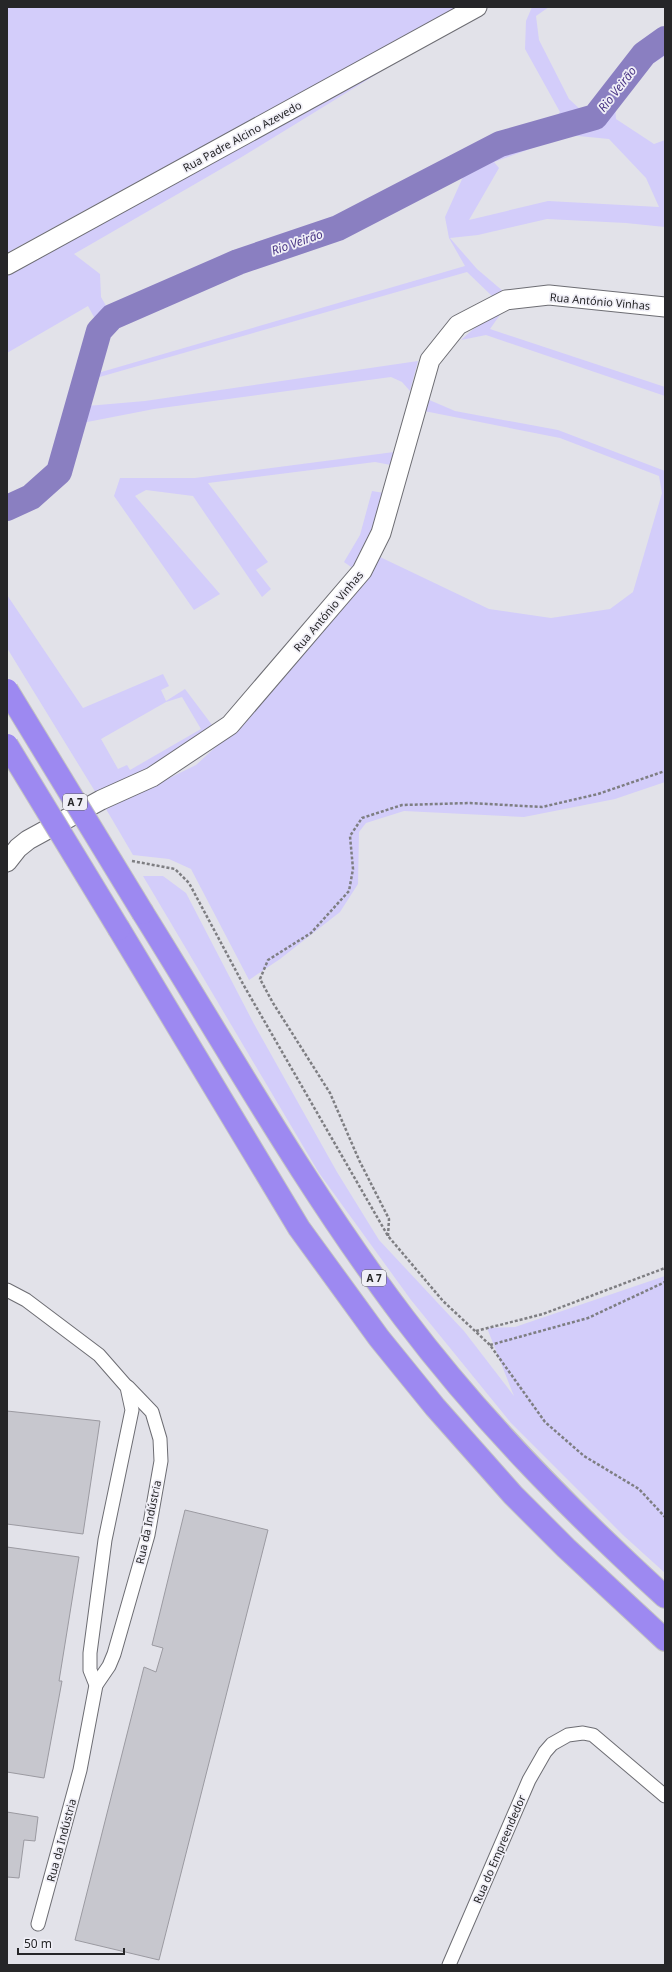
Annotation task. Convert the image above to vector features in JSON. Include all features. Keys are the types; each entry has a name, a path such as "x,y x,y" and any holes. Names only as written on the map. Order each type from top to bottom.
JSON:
{"highway":[{"name":"A 7","path":"7,690 143,913 347,1241 404,1319 456,1382 535,1472 665,1597"},
{"name":"A 7","path":"7,745 299,1228 379,1338 434,1407 513,1495 566,1548 665,1640"}],"street":[{"name":"Rua Padre Alcino Azevedo","path":"7,265 477,7"},
{"name":"Rua António Vinhas","path":"7,862 18,848 28,840 101,800 152,777 230,725 362,571 381,533 430,360 458,325 506,300 549,295 665,307"},
{"name":"Rua da Indústria","path":"7,1290 26,1300 99,1355 127,1387 152,1412 160,1439 161,1461 148,1535 114,1654 96,1685 80,1770 38,1924"},
{"name":"Rua da Indústria","path":"96,1685 90,1670 90,1653 105,1540 132,1410 127,1387"},
{"name":"Rua do Empreendedor","path":"449,1965 529,1780 545,1752 559,1739 576,1733 593,1735 665,1796"}],"path":[{"path":"388,1236 389,1219 359,1160 330,1093 272,1003 260,979 268,960 311,933 349,891 353,869 350,836 362,818 402,806 470,803 542,807 598,794 665,771"},
{"path":"126,860 175,869 189,883 243,984 388,1236 443,1301 490,1345 545,1422 584,1456 639,1489 665,1517"},
{"path":"476,1331 544,1314 665,1268"},
{"path":"490,1345 588,1318 665,1282"}],"shaded area":[{"path":"7,7 457,7 7,253"},
{"path":"532,7 549,7 536,16 539,40 569,99 582,111 597,106 636,51 665,36 665,56 647,67 615,106 616,119 654,144 665,140 665,227 626,223 547,219 478,235 450,238 477,269 504,292 493,297 467,272 96,378 87,406 145,401 418,361 410,391 402,382 391,377 154,409 82,423 64,476 32,503 7,515 7,501 23,495 53,466 95,319 88,306 7,353 7,274 403,58 240,158 74,254 100,274 101,297 110,313 236,258 332,223 486,141 553,122 560,112 525,49 526,21","holes":["568,135 609,139 646,178 659,207 548,201 469,220 499,168 494,162","463,177 445,217 449,238 465,266 98,373 114,322 235,270 334,237"]},
{"path":"502,312 490,329 665,387 665,396 486,335 461,340 480,323"},
{"path":"427,399 455,411 558,430 665,471 665,782 615,799 524,817 404,811 366,823 359,832 358,884 340,912 280,959 249,980 191,869 169,859 133,855 106,809 196,765 243,722 348,603 380,557 489,609 551,618 610,609 633,592 662,493 659,476 560,438 424,411"},
{"path":"394,452 391,465 375,462 208,483 268,562 256,570 271,589 262,597 193,496 146,490 135,496 220,594 194,610 114,496 120,478 195,478"},
{"path":"372,491 384,493 370,536 354,569 344,562 360,535"},
{"path":"7,595 83,708 163,674 169,686 161,690 166,701 185,689 212,725 204,734 125,783 96,793 7,648","holes":["182,697 201,729 130,770 127,765 118,769 101,739 166,702"]},
{"path":"143,876 163,876 186,893 254,1024 337,1172 379,1240 464,1331 514,1396 487,1328 515,1327 665,1276 665,1573 623,1535 511,1423 411,1300 319,1173"}],"building":[{"path":"7,1411 100,1421 83,1534 7,1524"},
{"path":"185,1510 268,1530 159,1960 75,1940 144,1667 156,1672 163,1648 152,1645"},
{"path":"7,1547 79,1557 59,1681 62,1681 44,1778 7,1772"},
{"path":"7,1812 38,1817 35,1841 24,1840 19,1878 7,1877"}],"waterway":[{"name":"Rio Veirão","path":"7,508 31,497 59,472 99,331 112,317 238,262 338,228 500,144 595,117 644,54 665,39"}]}
